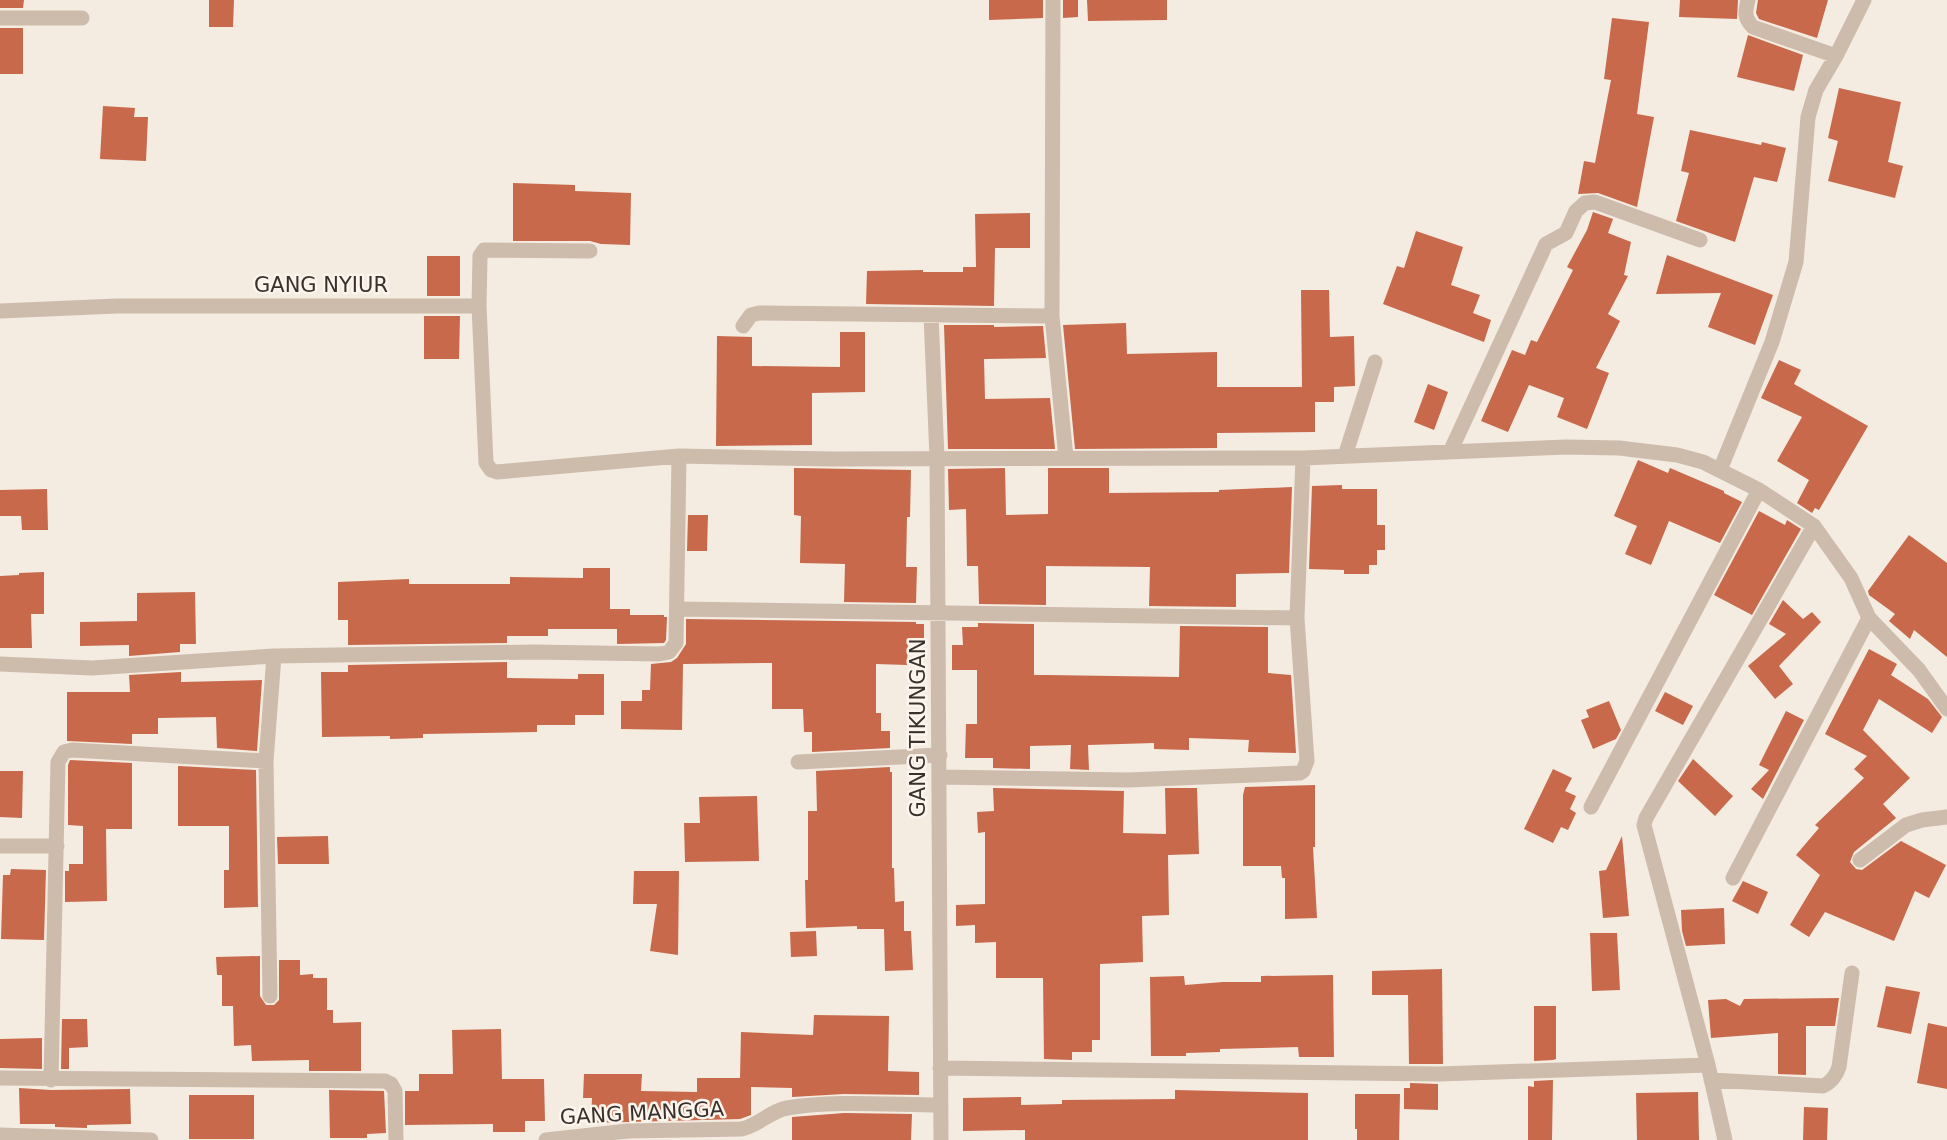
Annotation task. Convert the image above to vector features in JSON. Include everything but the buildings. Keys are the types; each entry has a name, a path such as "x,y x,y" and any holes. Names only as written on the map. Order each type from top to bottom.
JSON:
{"street":[{"path":"1053,0 1052,316 1066,458"},
{"path":"1748,0 1745,14 1747,21 1753,27 1836,56"},
{"path":"1720,470 1772,342 1796,261 1808,117 1816,90 1864,0"},
{"path":"0,18 82,18"},
{"path":"1451,450 1546,244 1566,233 1576,211 1584,203 1595,202 1700,240"},
{"path":"590,251 483,250 480,256 479,306 486,458 491,470 497,472 679,456 832,459 1303,458 1451,450 1566,447 1619,448 1677,456 1703,462 1759,490 1817,530 1851,578 1869,618 1918,670 1947,709"},
{"name":"GANG NYIUR","path":"0,311 117,306 479,306"},
{"path":"743,326 751,315 759,313 1052,316"},
{"name":"GANG TIKUNGAN","path":"932,315 939,614 941,1140"},
{"path":"1346,456 1375,362"},
{"path":"0,664 92,668 274,656 533,652 659,654 669,652 676,644 678,609 679,456"},
{"path":"939,777 1128,780 1300,773 1307,765 1298,618 1303,458"},
{"path":"1591,807 1759,490"},
{"path":"1725,1140 1710,1073 1644,825 1646,818 1817,530"},
{"path":"678,609 1298,618"},
{"path":"1733,878 1869,618"},
{"path":"270,996 266,761 274,656"},
{"path":"51,1080 58,762 64,752 72,750 266,761"},
{"path":"798,762 940,755"},
{"path":"1860,860 1906,825 1922,820 1947,817"},
{"path":"0,846 57,846"},
{"path":"940,1068 1439,1074 1710,1073 1823,1086 1829,1083 1839,1067 1852,973"},
{"path":"0,1078 385,1081 391,1084 395,1091 396,1140"},
{"name":"GANG MANGGA","path":"546,1140 741,1129 751,1127 778,1110 814,1105 941,1105"},
{"path":"0,1135 151,1140"}]}
